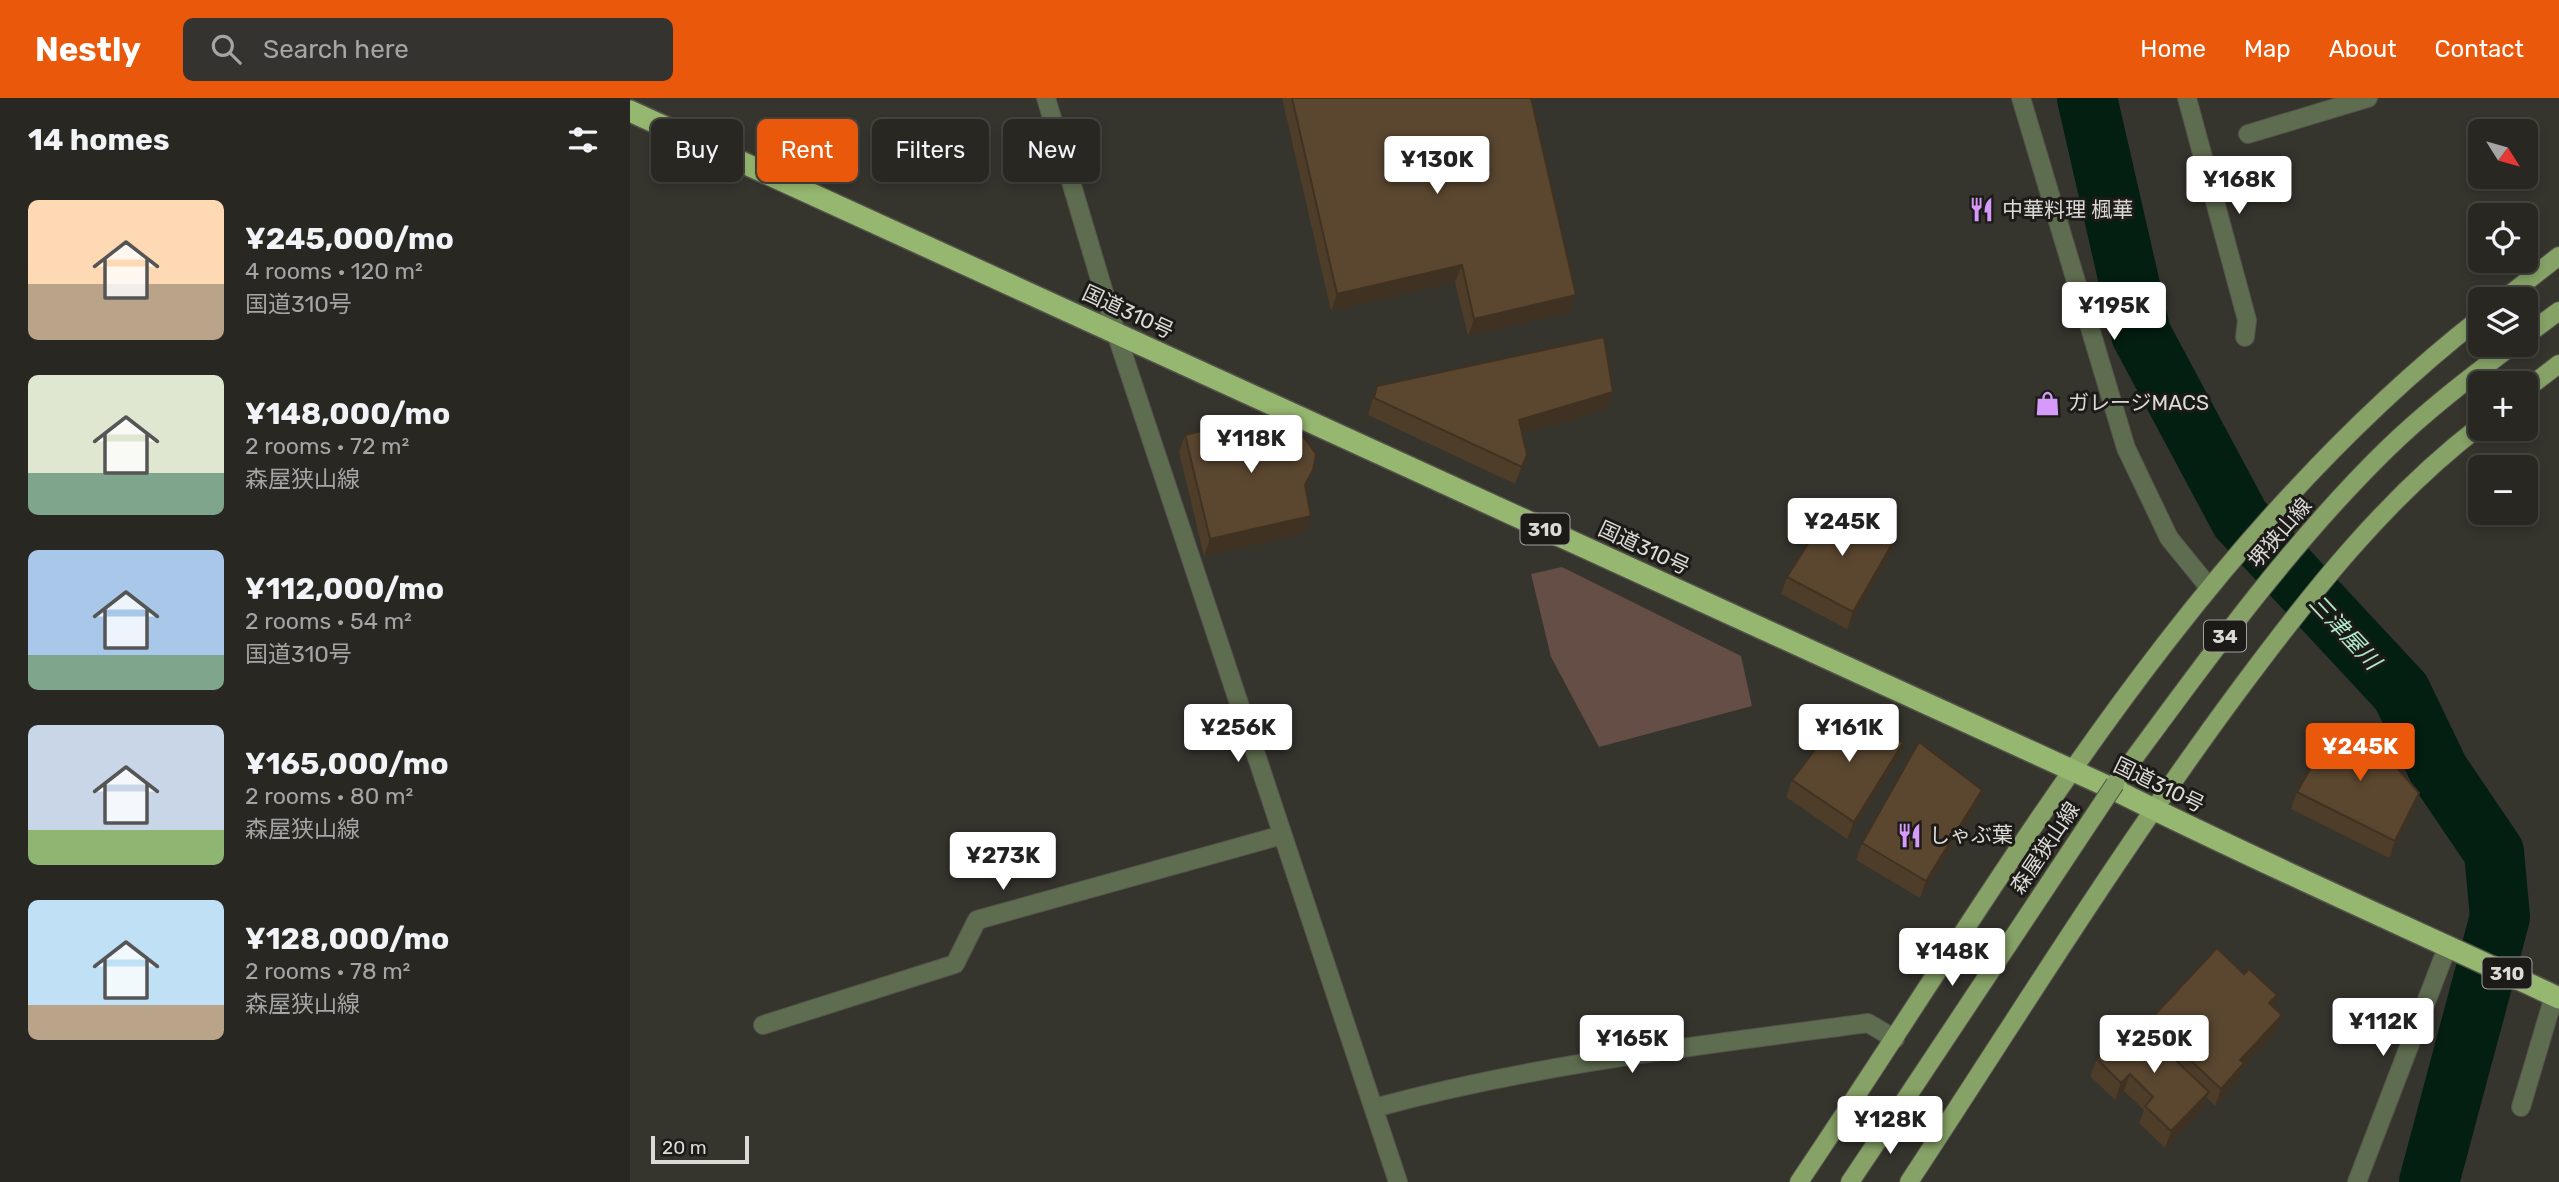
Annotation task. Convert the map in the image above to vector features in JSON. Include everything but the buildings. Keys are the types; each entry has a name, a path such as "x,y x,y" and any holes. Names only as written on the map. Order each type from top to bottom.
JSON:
{"highway":[{"name":"国道310号","path":"630,111 2071,770 2262,863 2454,947 2557,997"}],"main road":[{"path":"2519,287 2559,256"},
{"path":"2538,327 2559,312"},
{"path":"1799,1182 2071,770 2208,586 2294,487 2421,364 2468,327"},
{"name":"堺狭山線","path":"2115,784 2267,582 2343,495 2387,449 2455,388 2497,357"},
{"path":"2538,380 2559,364"},
{"path":"1909,1182 2153,810 2279,637 2349,550 2468,435"},
{"name":"森屋狭山線","path":"1850,1182 2115,784"}],"street":[{"path":"1046,98 1116,333 1398,1182"},
{"path":"2021,98 2126,448 2169,538 2208,586"},
{"path":"2187,98 2247,320 2245,337"},
{"path":"2248,134 2368,98"},
{"path":"763,1024 955,964 976,920 1282,835"},
{"path":"2357,1182 2454,947"},
{"path":"2521,1107 2557,997"},
{"path":"1374,1108 1445,1088 1652,1051 1868,1023 1895,1039"}],"shaded area":[{"path":"1562,567 1741,656 1752,706 1599,747 1551,657 1531,574"}],"waterway":[{"name":"三津屋川","path":"2087,98 2141,334 2240,519 2401,692 2439,771 2494,852 2500,917 2429,1182"}],"place":[{"name":"中華料理 楓華","path":"1982,210"},
{"name":"ガレージMACS","path":"2048,403"},
{"name":"しゃぶ葉","path":"1909,835"}]}
